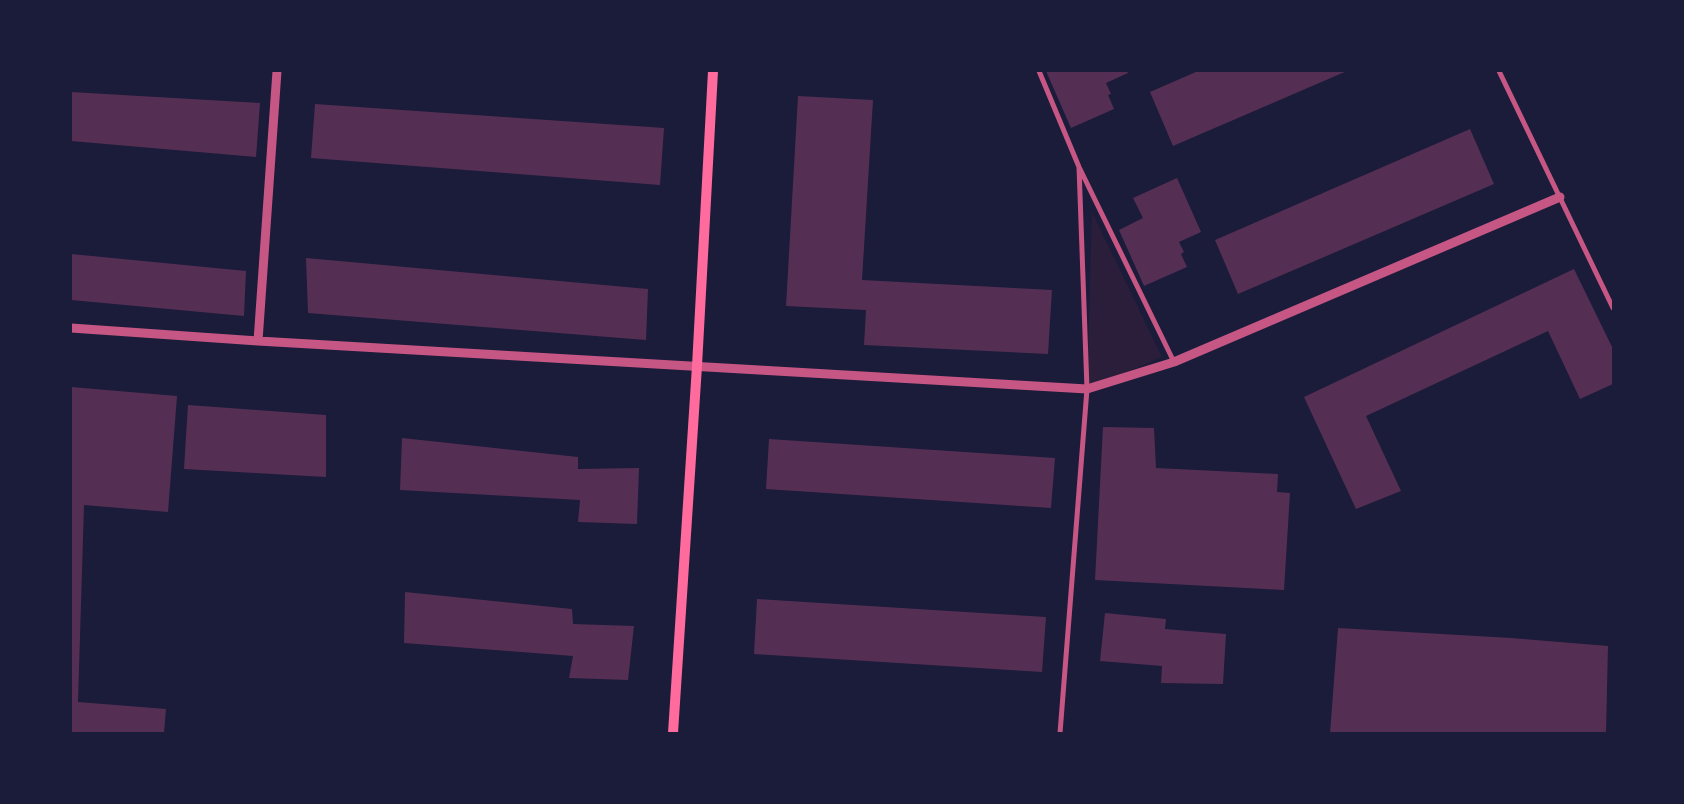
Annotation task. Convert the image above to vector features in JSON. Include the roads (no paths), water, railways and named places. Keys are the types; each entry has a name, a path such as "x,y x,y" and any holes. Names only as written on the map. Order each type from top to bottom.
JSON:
{"main road":[{"path":"673,733 697,366 713,71"}],"street":[{"path":"258,341 277,71"},
{"path":"1039,71 1080,167 1174,362"},
{"path":"1499,71 1613,308"},
{"path":"1060,733 1087,389 1080,167"},
{"path":"71,328 258,341 1087,389 1174,362 1560,197"}]}
